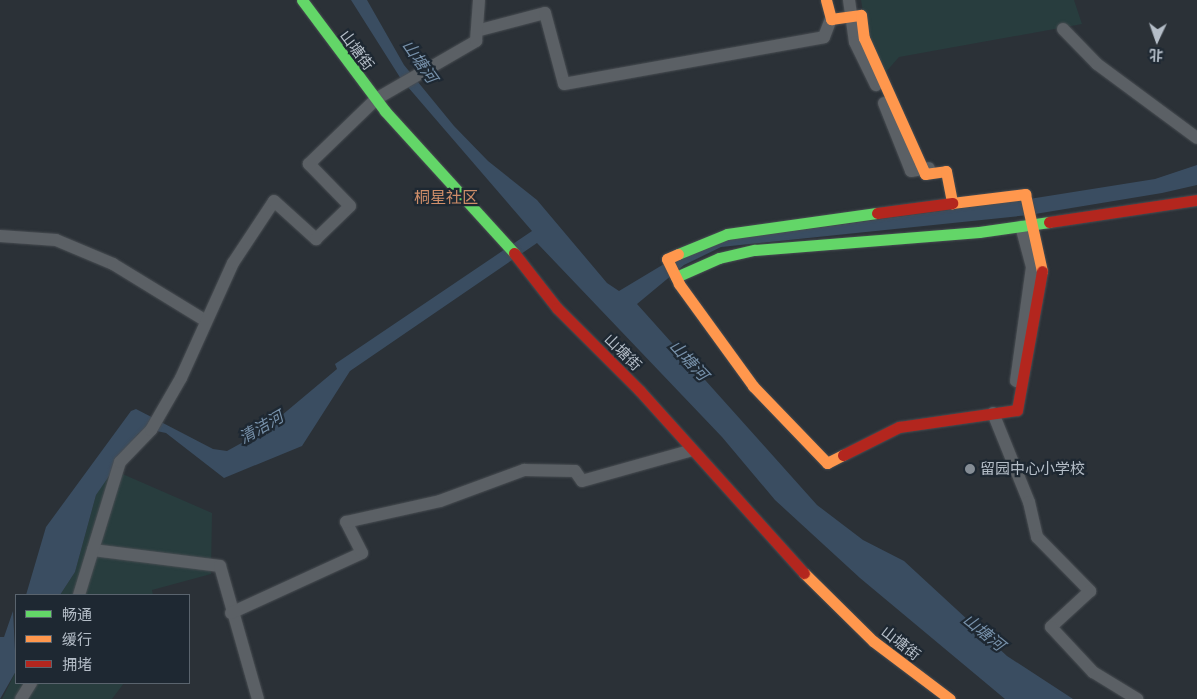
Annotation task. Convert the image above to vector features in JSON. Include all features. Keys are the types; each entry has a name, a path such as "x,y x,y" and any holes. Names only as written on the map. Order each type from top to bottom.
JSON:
{"street":[{"name":"山塘街","path":"302,0 376,100 508,245 558,308 822,592 873,641 950,699"},
{"path":"79,594 120,462 154,424 233,263 274,201 316,239 350,206 309,164 376,100 412,75 476,41 480,30 479,0"},
{"path":"480,30 545,13 564,84 824,37 831,20 826,0"},
{"path":"849,0 855,42 911,171 940,167 949,199"},
{"path":"831,20 861,15 864,38 925,174 946,171 949,199"},
{"path":"1063,29 1097,64 1197,138"},
{"path":"1015,404 1032,267 1027,222 1026,196 1024,193 949,199 727,234 668,260 675,276 753,386 827,463 899,427 1018,410 1042,271 1027,222"},
{"path":"675,276 719,258 755,250 1027,222 1197,200"},
{"path":"0,236 56,240 113,264 206,320"},
{"path":"994,414 1029,502 1037,537 1090,591 1051,627 1093,672 1137,699"},
{"path":"231,613 362,553 346,522 440,501 524,470 575,471 582,481 692,450"},
{"path":"93,550 220,566 231,613 258,699"},
{"path":"21,699 30,684"}],"green space":[{"path":"861,0 1074,0 1082,24 899,57 885,73 867,36"},
{"path":"111,469 212,513 211,574 152,590 153,594 61,594 75,572 96,495"},
{"path":"15,673 15,684 123,684 112,699 2,699"}],"water":[{"path":"351,0 367,0 404,65 454,126 488,161 537,200 607,283 619,291 679,255 712,242 1023,200 1155,179 1197,165 1197,185 1162,193 1029,215 721,247 684,265 637,304 817,505 863,540 904,561 1007,656 1073,699 1005,699 860,578 775,500 722,437 537,243 350,371 302,446 224,478 166,433 147,429 138,434 96,495 75,572 61,594 26,594 46,527 131,411 136,409 213,449 227,451 263,431 337,369 335,364 532,231 401,79"},
{"path":"13,611 15,673 0,699 0,637 4,637"}],"traffic: fast":[{"path":"302,0 385,111 514,253"},
{"path":"678,254 727,234 877,213"},
{"path":"676,277 719,258 755,250 979,232 1049,222"}],"traffic: slow":[{"path":"826,0 831,19 861,15 864,38 925,174 946,171 952,203 1025,194 1042,271"},
{"path":"678,254 667,259 679,284 753,386 827,463 843,455"},
{"path":"804,573 873,641 950,699"}],"traffic: jam":[{"path":"1049,222 1197,200"},
{"path":"877,213 952,203"},
{"path":"514,253 557,308 640,391 804,573"},
{"path":"843,455 899,427 1017,410 1042,271"}],"place":[{"name":"留园中心小学校","path":"970,469"}],"district":[{"name":"桐星社区","path":"446,197"}],"water label":[{"name":"山塘河","path":"420,61"},
{"name":"山塘河","path":"689,360"},
{"name":"清洁河","path":"261,427"},
{"name":"山塘河","path":"984,632"}]}
